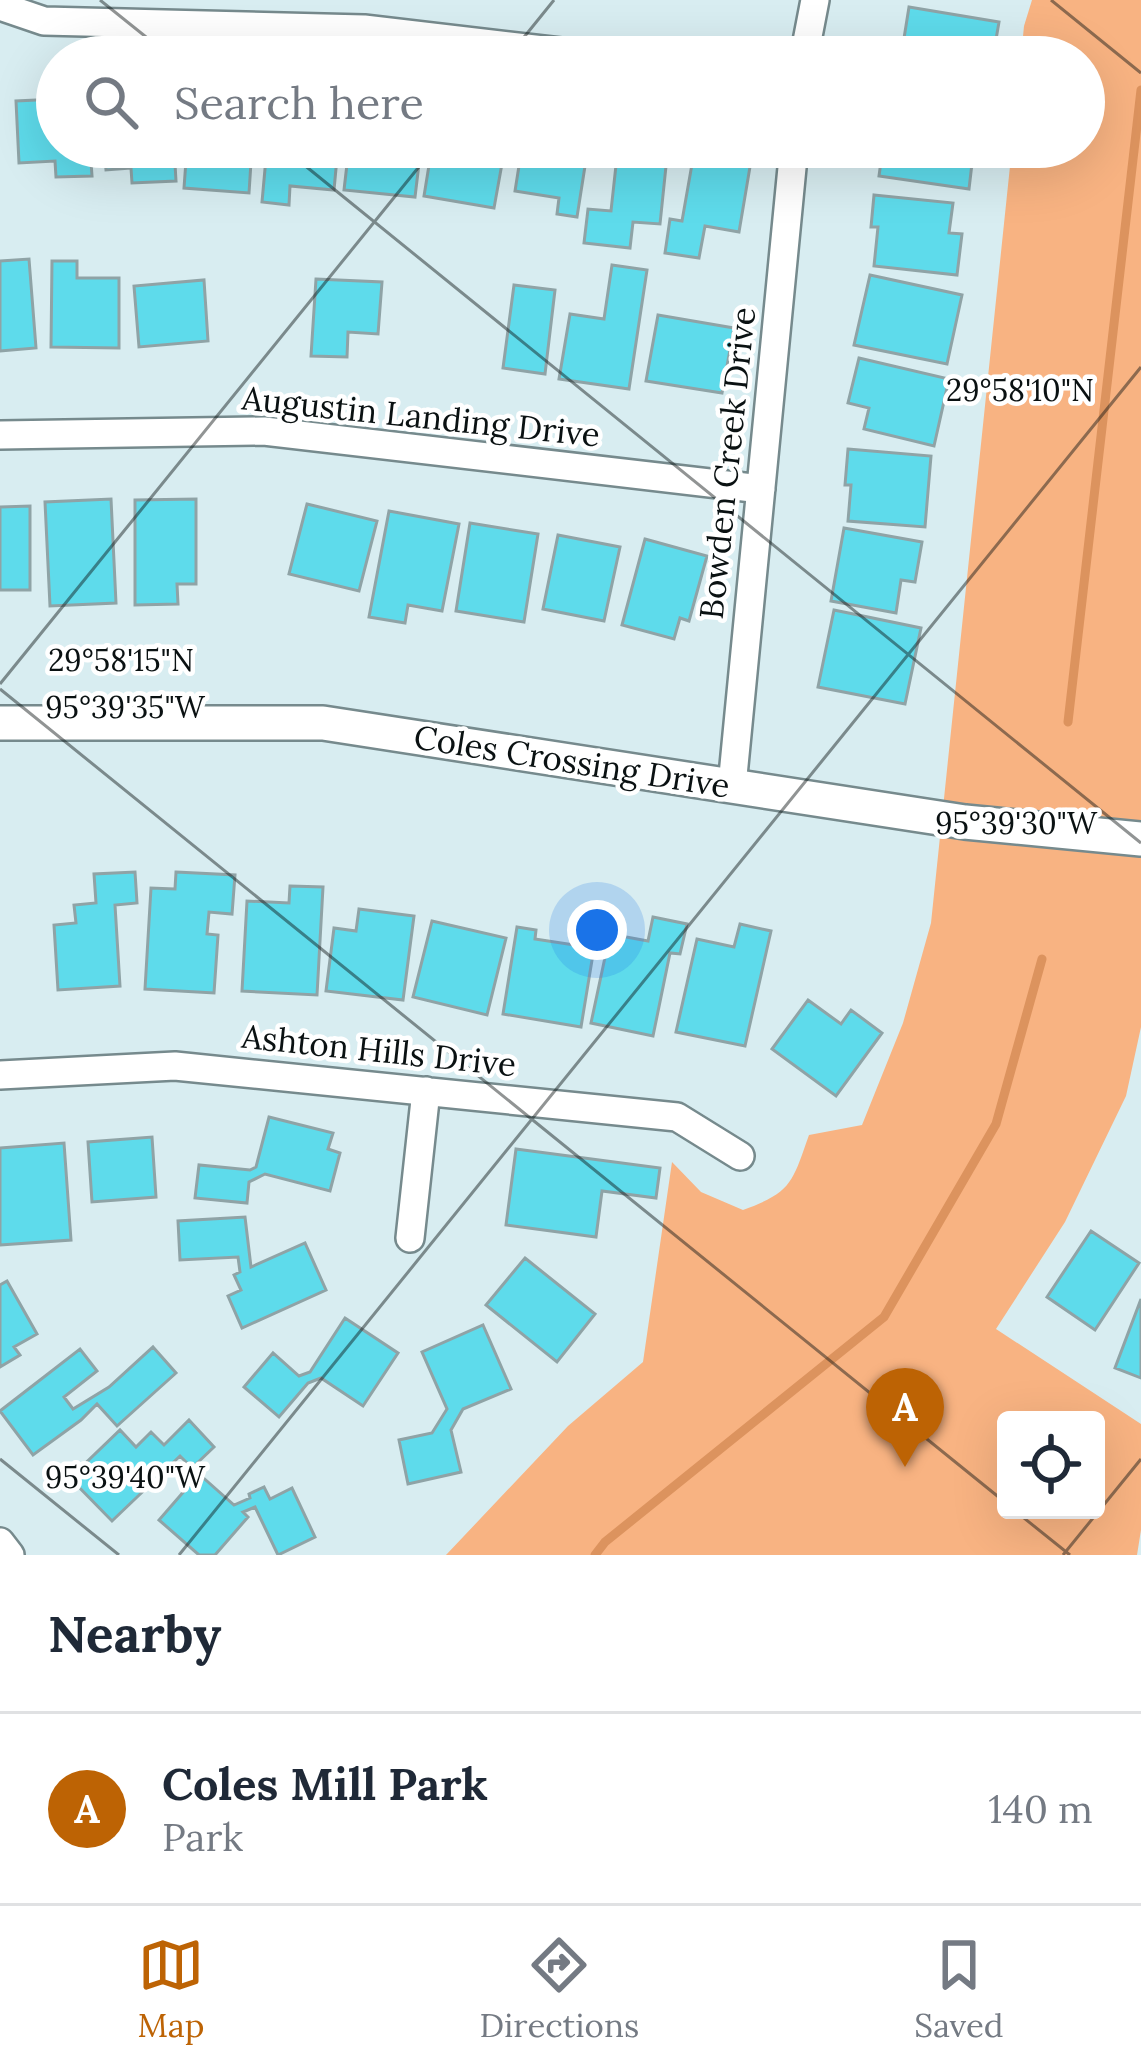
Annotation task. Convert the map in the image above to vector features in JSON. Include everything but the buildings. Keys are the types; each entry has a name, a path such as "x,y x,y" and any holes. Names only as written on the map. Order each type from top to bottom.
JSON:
{"street":[{"path":"808,36 815,0"},
{"path":"0,5 44,21 364,29 424,36"},
{"name":"Bowden Creek Drive","path":"732,786 792,168"},
{"name":"Augustin Landing Drive","path":"0,435 264,431 761,489"},
{"name":"Coles Crossing Drive","path":"0,723 323,723 965,822 1141,839"},
{"name":"Ashton Hills Drive","path":"0,1075 175,1066 677,1117 740,1156"},
{"path":"410,1238 426,1091"},
{"path":"0,1542 10,1555"}],"shaded area":[{"path":"1032,0 1141,0 1141,1027 1126,1096 1065,1222 996,1329 1141,1424 1137,1555 446,1555 568,1426 643,1362 672,1162 701,1192 743,1210 788,1184 809,1135 862,1125 903,1023 931,923 1010,168 1105,168 1105,36 1023,36"}],"waterway":[{"path":"1068,722 1141,90"},
{"path":"595,1555 605,1542 884,1317 996,1124 1042,959"}],"place":[{"name":"Coles Mill Park","path":"905,1467"}]}
